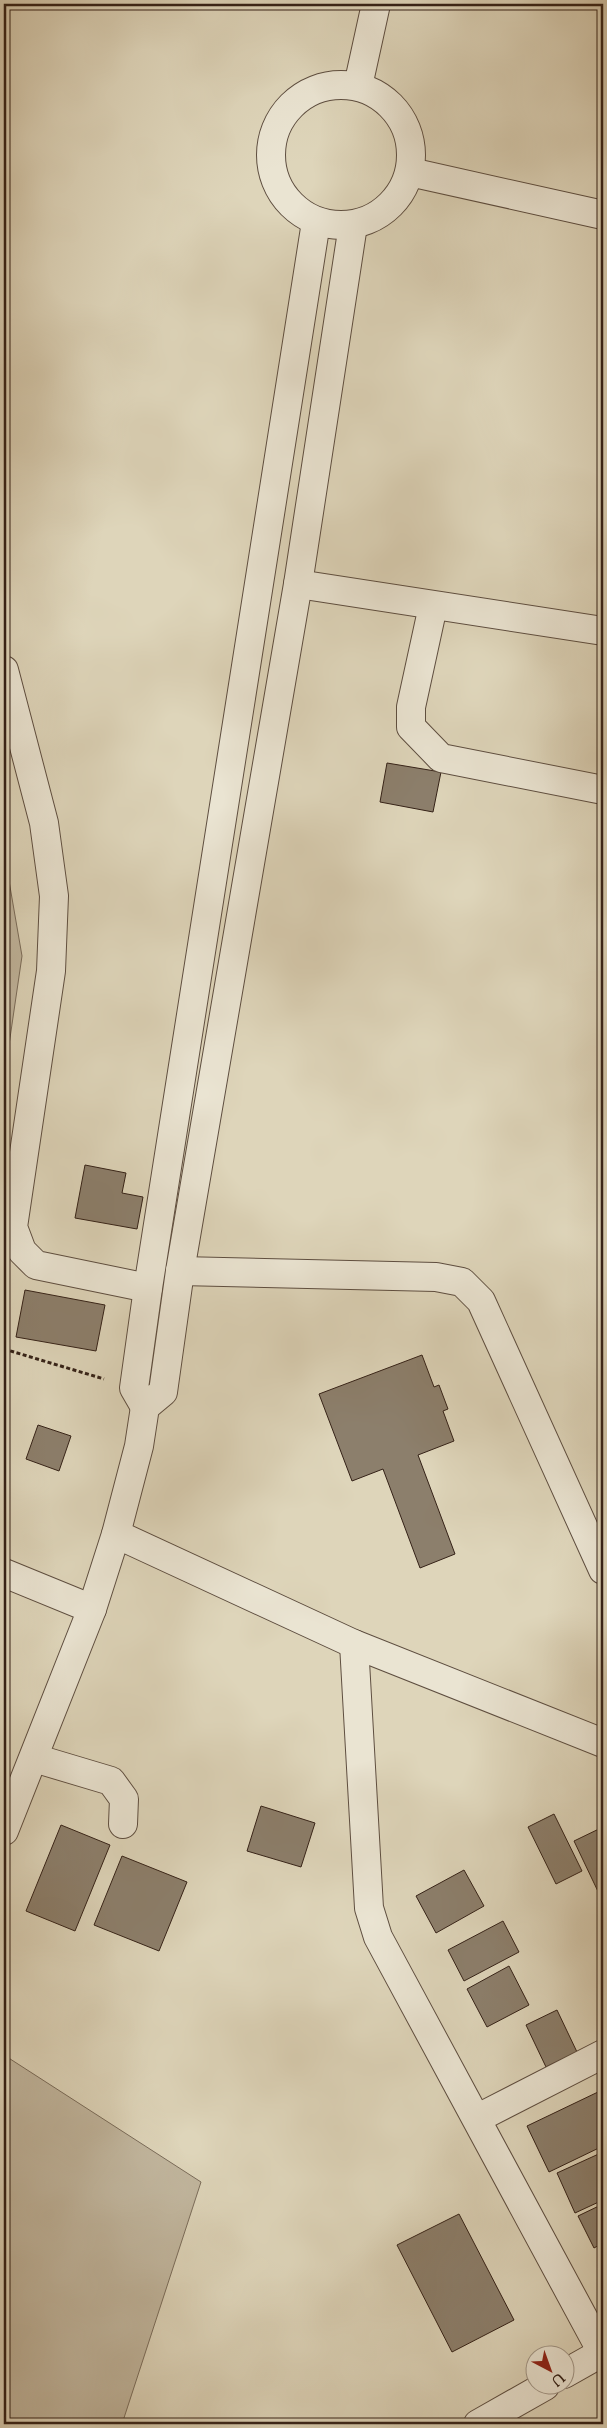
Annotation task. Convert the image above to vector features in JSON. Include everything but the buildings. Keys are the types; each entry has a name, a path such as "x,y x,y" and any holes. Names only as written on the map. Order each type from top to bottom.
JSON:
{"street":[{"path":"358,86 376,4"},
{"path":"358,86 398,113 412,141 410,172 390,208 353,225 316,222 284,199 270,163 277,125 302,96 320,87 358,86"},
{"path":"410,172 603,215"},
{"path":"4,1831 92,1609 116,1534 139,1446 140,1398 148,1288 316,222"},
{"path":"140,1398 163,1392 180,1271 298,584 353,225"},
{"path":"298,584 603,631"},
{"path":"434,606 411,707 411,727 441,758 603,790"},
{"path":"4,670 44,823 54,896 51,971 13,1227 22,1251 36,1265 148,1288"},
{"path":"180,1271 436,1278 462,1282 481,1301 603,1570"},
{"path":"116,1534 354,1644 603,1743"},
{"path":"4,1573 92,1609"},
{"path":"354,1644 369,1908 378,1937 478,2118 603,2353 574,2369"},
{"path":"34,1758 111,1781 124,1799 123,1824"},
{"path":"478,2118 603,2054"},
{"path":"478,2424 527,2396"}],"path":[{"path":"4,1349 140,1398"}],"shaded area":[{"path":"4,852 22,956 4,1079"},
{"path":"4,2055 201,2182 122,2424 4,2424"}]}
